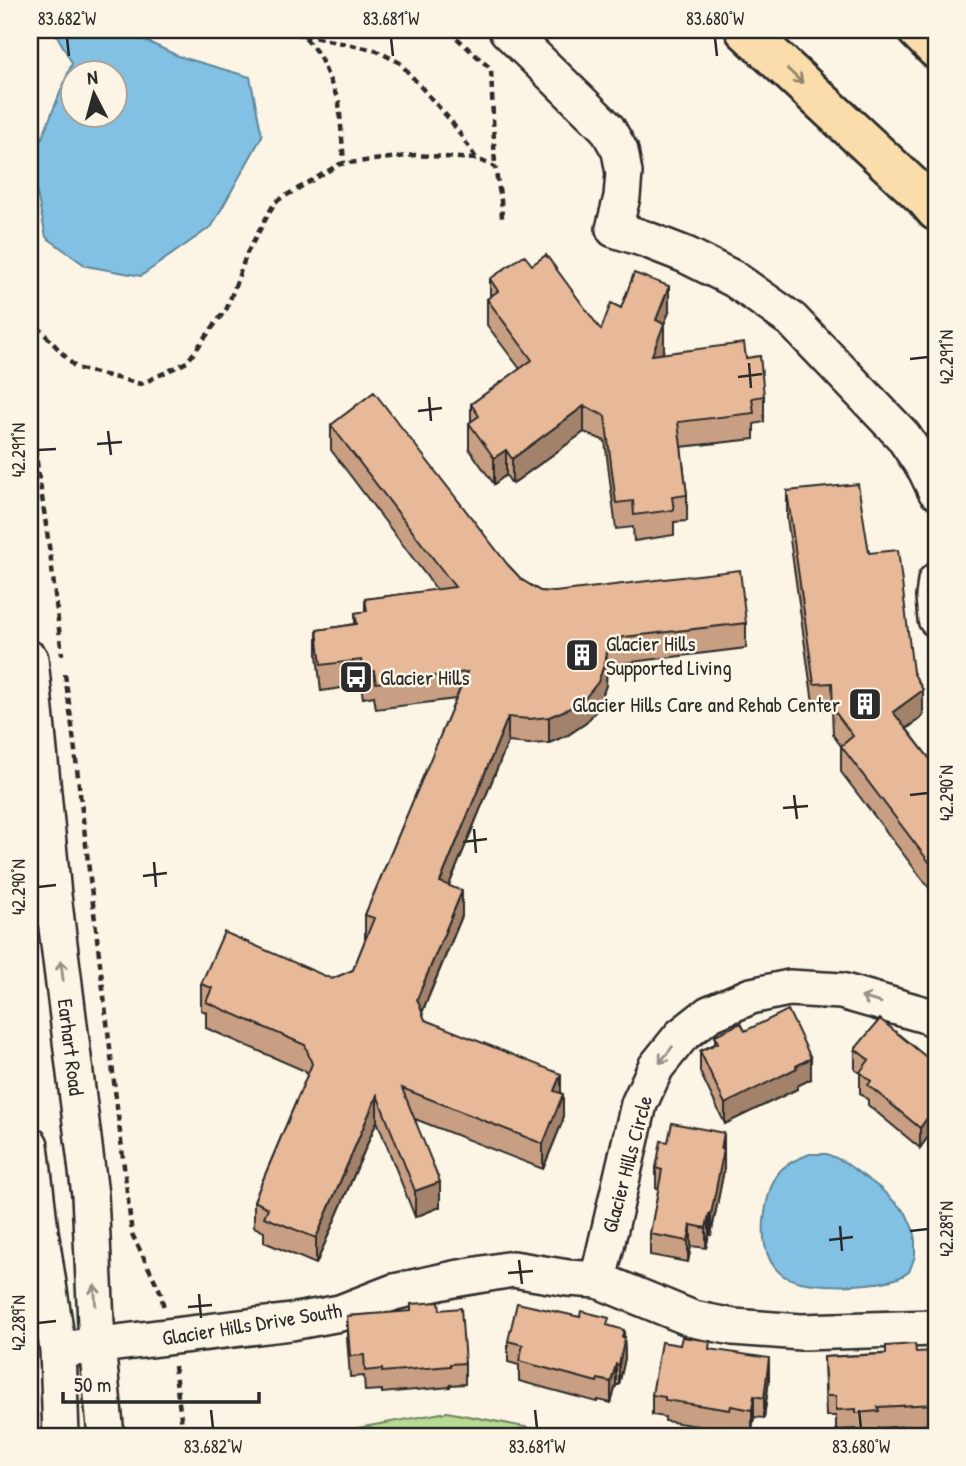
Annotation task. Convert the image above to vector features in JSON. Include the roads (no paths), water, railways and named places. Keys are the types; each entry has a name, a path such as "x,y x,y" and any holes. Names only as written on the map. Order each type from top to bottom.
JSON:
{"highway":[{"path":"745,30 936,211"},
{"path":"917,30 936,49"}],"street":[{"path":"507,30 607,128 620,151 624,173 622,197 614,229 686,255 734,279 792,320 903,436 926,470 936,491"},
{"path":"936,581 936,620"},
{"name":"Earhart Road","path":"39,670 53,895 90,1195 97,1345 106,1436"},
{"name":"Glacier Hills Circle","path":"598,1280 639,1104 656,1067 681,1036 709,1014 751,996 789,988 841,991 936,1020"},
{"path":"30,1145 58,1350 61,1436"},
{"name":"Glacier Hills Drive South","path":"58,1350 291,1322 340,1313 394,1292 513,1269 598,1280 693,1319 733,1326 801,1332 936,1328"}],"water":[{"path":"54,30 140,30 140,38 178,56 250,77 262,136 212,226 141,276 86,266 46,237 31,165 60,93 60,130 130,130 130,60 70,60"},
{"path":"810,1154 827,1154 843,1161 880,1188 906,1213 915,1234 915,1256 909,1272 884,1282 836,1285 803,1282 789,1278 777,1270 772,1264 764,1237 769,1194 782,1169"}],"place":[{"name":"Glacier Hills Supported Living","path":"582,655"},
{"name":"Glacier Hills","path":"356,677"},
{"name":"Glacier Hills Care and Rehab Center","path":"865,704"}]}
